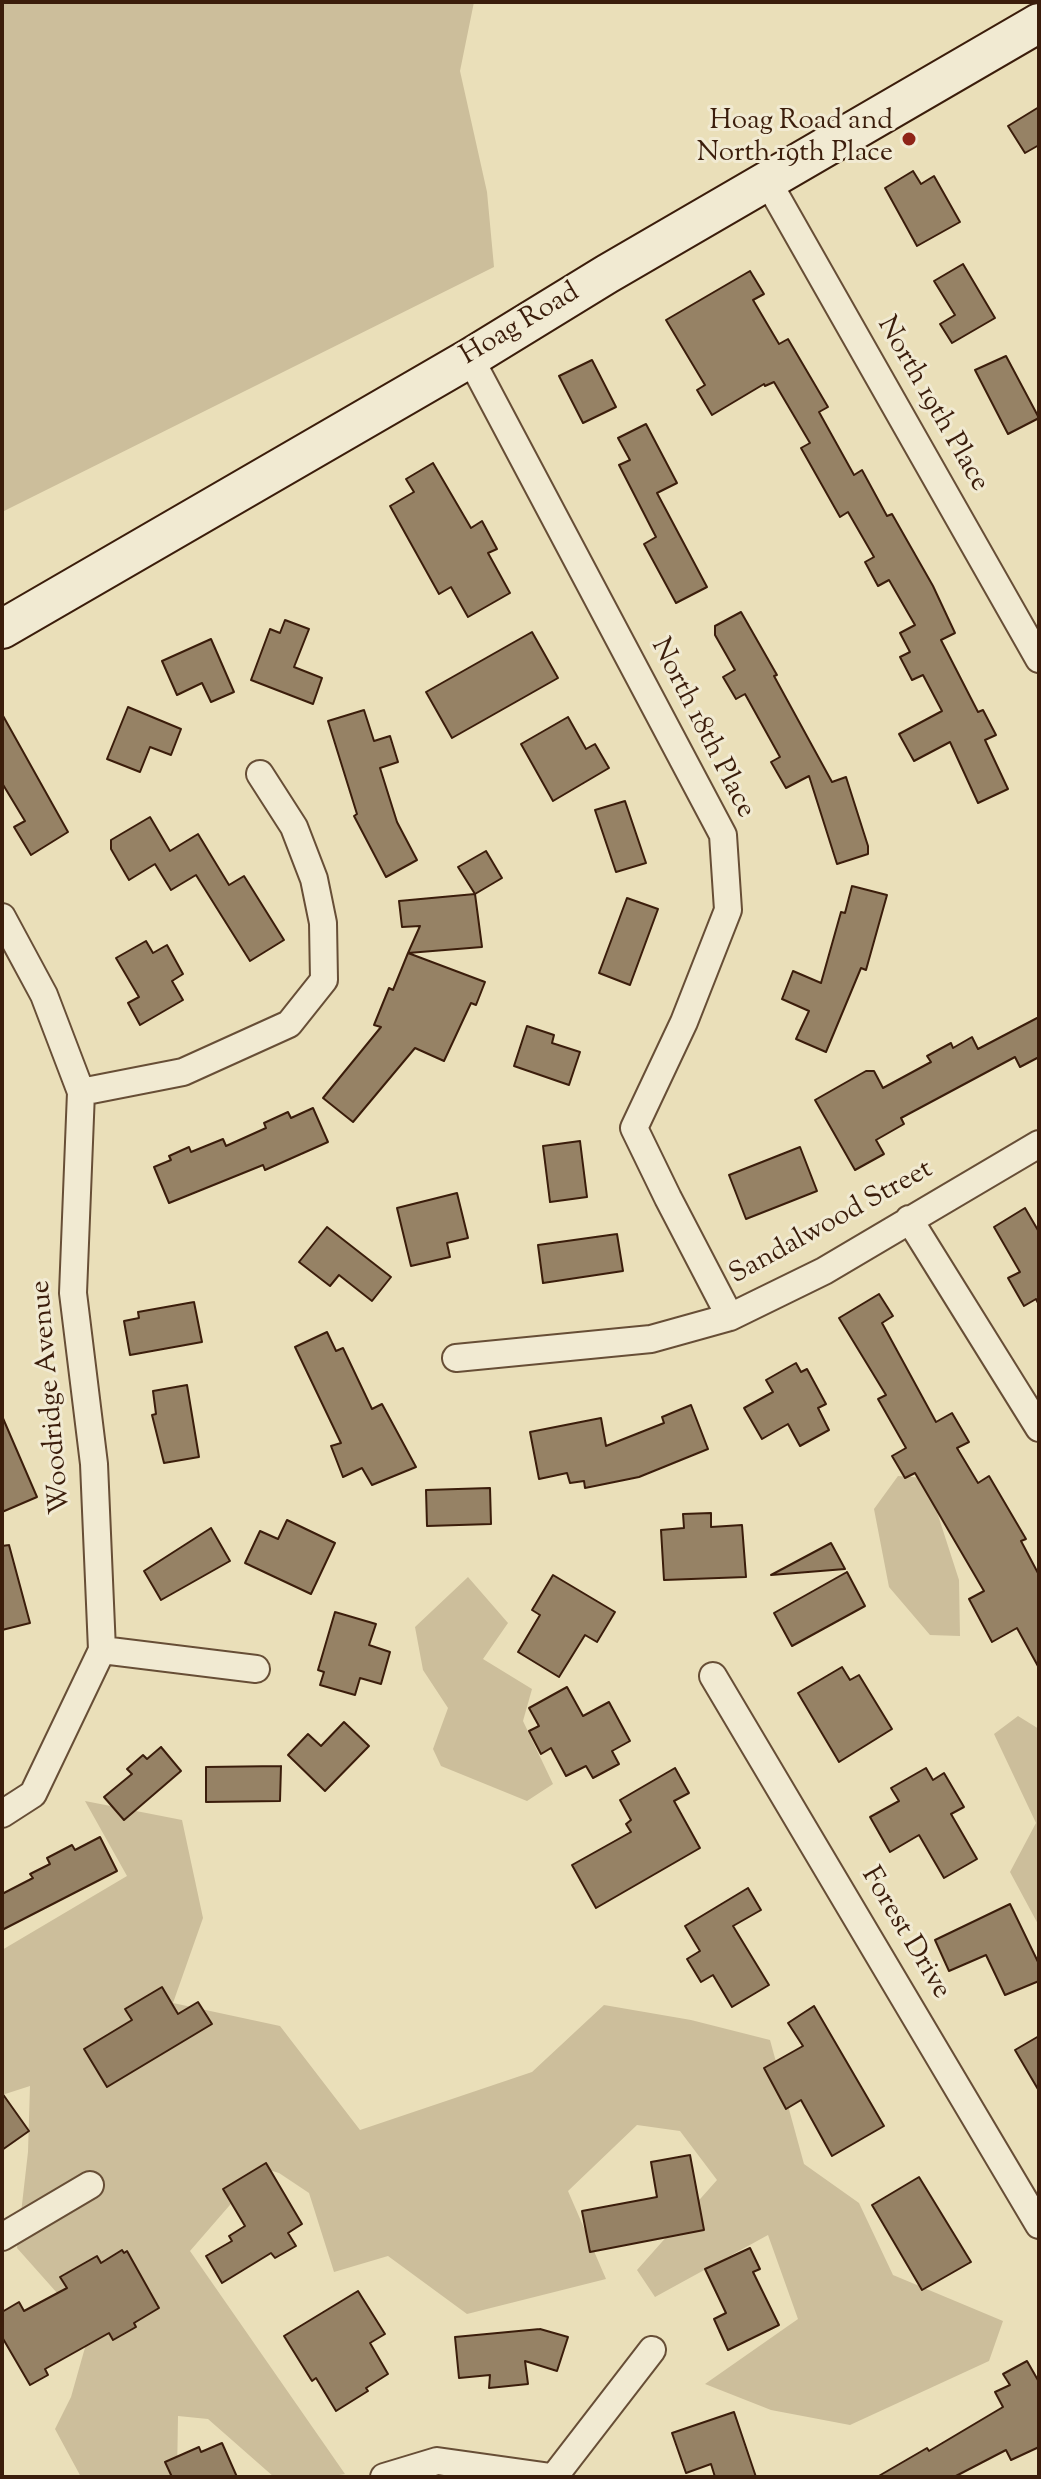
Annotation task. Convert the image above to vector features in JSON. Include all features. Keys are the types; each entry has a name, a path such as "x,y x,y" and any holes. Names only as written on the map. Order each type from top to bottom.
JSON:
{"street":[{"name":"Hoag Road","path":"2,629 1039,23"},
{"name":"North 19th Place","path":"768,182 1039,659"},
{"name":"North 18th Place","path":"470,358 723,835 728,910 684,1022 634,1128 730,1317"},
{"path":"81,1092 183,1072 289,1024 324,980 323,923 314,879 294,827 260,774"},
{"name":"Woodridge Avenue","path":"2,917 44,995 81,1092 73,1293 94,1464 102,1650 33,1794 2,1814"},
{"name":"Sandalwood Street","path":"456,1358 651,1339 730,1317 824,1271 1039,1144"},
{"path":"909,1219 1039,1428"},
{"path":"102,1650 256,1669"},
{"name":"Forest Drive","path":"713,1676 1039,2225"},
{"path":"2,2237 90,2185"},
{"path":"384,2477 437,2461 552,2477 652,2350"}],"shaded area":[{"path":"2,2 474,2 460,71 487,192 494,267 2,512"},
{"path":"898,1476 926,1478 959,1580 960,1636 930,1635 889,1587 874,1509"},
{"path":"468,1577 508,1623 483,1659 532,1689 523,1721 553,1784 527,1801 441,1766 433,1749 448,1708 423,1670 415,1627"},
{"path":"1018,1716 1039,1729 1039,1926 1010,1872 1036,1823 994,1734"},
{"path":"85,1801 182,1820 203,1918 173,2003 280,2026 360,2130 532,2072 604,2005 691,2020 770,2040 804,2164 859,2203 893,2275 1003,2321 989,2361 850,2425 771,2410 705,2384 798,2319 768,2235 655,2297 637,2270 717,2180 680,2131 637,2125 568,2191 606,2279 467,2314 388,2256 334,2272 309,2193 279,2173 262,2168 190,2251 345,2474 274,2477 208,2419 178,2416 177,2477 81,2477 55,2429 71,2397 90,2330 17,2248 28,2152 30,2086 2,2095 2,1950 127,1876"}],"building":[{"path":"1039,107 1039,145 1025,153 1008,126"},
{"path":"913,171 921,184 934,176 960,222 917,246 885,188"},
{"path":"963,264 995,318 952,343 940,324 955,315 934,281"},
{"path":"750,271 764,294 753,300 779,344 788,339 828,407 819,412 854,475 862,470 887,516 892,514 933,586 955,633 941,640 978,712 983,710 996,735 985,740 1008,789 978,803 950,742 914,761 899,734 942,711 923,675 912,680 900,657 910,652 900,633 915,625 889,580 878,586 865,562 874,557 848,512 840,517 801,448 810,443 774,382 764,384 712,415 697,390 705,385 666,320"},
{"path":"1006,356 1039,418 1008,434 975,370"},
{"path":"592,360 616,407 583,423 559,376"},
{"path":"646,424 677,483 657,493 707,587 676,603 644,544 656,537 619,465 630,460 618,438"},
{"path":"433,463 471,528 482,521 497,549 488,553 510,593 468,617 451,587 439,594 390,506 414,492 406,479"},
{"path":"741,612 832,782 846,777 868,854 837,864 809,776 786,788 771,762 780,757 745,694 736,699 723,677 735,670 715,635 715,626"},
{"path":"285,620 309,629 294,667 322,678 313,704 251,680 270,629 280,633"},
{"path":"532,632 558,678 452,738 426,692"},
{"path":"211,639 234,692 211,702 202,683 177,695 162,661"},
{"path":"128,707 181,729 171,755 150,747 140,772 107,759"},
{"path":"364,710 374,741 390,736 398,762 380,768 397,822 417,860 386,877 354,816 357,814 328,721"},
{"path":"2,714 68,832 31,855 14,827 25,821 2,783"},
{"path":"568,717 586,749 595,744 609,768 553,801 521,744"},
{"path":"625,801 646,863 616,872 595,810"},
{"path":"150,817 170,851 198,834 229,885 244,876 284,940 250,961 196,875 171,890 155,864 129,880 111,849 111,840"},
{"path":"486,851 502,878 475,894 458,867"},
{"path":"852,886 887,895 866,970 861,968 826,1052 796,1039 809,1011 782,999 793,971 821,983 841,912 845,913"},
{"path":"475,894 482,947 408,953 420,926 402,927 399,901"},
{"path":"627,898 658,909 630,985 599,973"},
{"path":"146,941 153,953 167,945 183,974 172,981 183,1000 140,1025 128,1003 139,997 116,958"},
{"path":"408,953 485,982 476,1005 471,1003 444,1061 415,1048 353,1122 323,1098 381,1027 374,1025"},
{"path":"1039,1017 1039,1057 1020,1067 1015,1057 901,1118 904,1124 876,1140 884,1154 855,1170 815,1100 866,1071 874,1071 883,1088 931,1062 927,1056 951,1043 953,1048 972,1037 978,1049"},
{"path":"527,1026 554,1035 552,1043 580,1052 569,1085 514,1066"},
{"path":"313,1108 328,1142 265,1170 263,1165 169,1203 154,1167 171,1160 169,1156 189,1147 191,1152 223,1139 226,1146 266,1128 264,1123 288,1112 291,1118"},
{"path":"580,1141 587,1197 550,1202 543,1146"},
{"path":"800,1147 817,1191 746,1219 729,1175"},
{"path":"457,1193 468,1238 447,1243 450,1257 411,1266 397,1208"},
{"path":"1025,1208 1039,1232 1039,1305 1036,1299 1024,1306 1008,1278 1020,1272 994,1227"},
{"path":"327,1227 391,1277 372,1301 339,1275 330,1286 299,1262"},
{"path":"617,1234 623,1271 543,1283 538,1245"},
{"path":"879,1294 893,1316 882,1323 936,1422 952,1413 969,1442 957,1448 978,1483 989,1476 1026,1539 1021,1541 1039,1575 1039,1668 1017,1628 992,1642 969,1599 984,1591 915,1473 905,1478 892,1456 906,1448 878,1399 886,1395 839,1318"},
{"path":"194,1302 202,1342 130,1355 124,1321 139,1318 138,1312"},
{"path":"327,1332 336,1351 343,1348 372,1409 382,1404 416,1467 372,1485 362,1468 343,1477 331,1446 341,1443 295,1347"},
{"path":"796,1363 801,1372 807,1369 826,1404 818,1408 829,1430 800,1446 788,1424 762,1439 744,1408 773,1392 766,1380"},
{"path":"187,1385 199,1457 164,1463 152,1415 156,1414 153,1391"},
{"path":"691,1405 708,1449 639,1477 585,1488 584,1481 570,1483 567,1473 539,1479 530,1432 601,1418 606,1446 664,1423 662,1417"},
{"path":"2,1416 37,1497 2,1512"},
{"path":"490,1488 491,1524 427,1526 426,1490"},
{"path":"711,1513 711,1527 742,1525 746,1577 664,1580 661,1530 684,1528 683,1514"},
{"path":"287,1520 335,1543 311,1594 245,1563 260,1531 278,1539"},
{"path":"211,1528 230,1561 161,1600 144,1571"},
{"path":"831,1543 845,1569 771,1575"},
{"path":"9,1545 30,1623 2,1630 2,1546"},
{"path":"847,1572 865,1606 792,1646 774,1613"},
{"path":"553,1575 615,1612 597,1642 585,1635 559,1677 518,1652 540,1615 532,1610"},
{"path":"335,1612 376,1624 369,1645 390,1652 381,1684 360,1678 355,1695 320,1685 324,1672 318,1670"},
{"path":"842,1667 850,1680 859,1675 892,1729 839,1762 798,1693"},
{"path":"567,1687 583,1716 609,1702 630,1741 612,1751 619,1764 593,1778 586,1766 566,1776 551,1748 541,1754 529,1731 539,1726 529,1708"},
{"path":"344,1722 369,1746 325,1791 288,1755 308,1734 321,1746"},
{"path":"161,1747 181,1771 124,1820 104,1797 132,1774 127,1769 143,1755 147,1759"},
{"path":"281,1766 280,1801 206,1802 206,1767"},
{"path":"675,1768 689,1793 674,1801 700,1848 596,1908 572,1865 631,1832 626,1824 631,1820 620,1800"},
{"path":"926,1768 933,1780 944,1773 964,1807 951,1814 977,1859 944,1878 919,1835 890,1852 870,1817 899,1801 891,1788"},
{"path":"100,1837 117,1871 2,1930 2,1894 33,1878 30,1874 50,1864 47,1858 72,1845 75,1850"},
{"path":"748,1888 761,1910 733,1926 769,1985 732,2007 713,1975 701,1982 687,1959 700,1951 685,1926"},
{"path":"1010,1904 1039,1964 1039,1981 1005,1995 986,1955 949,1971 935,1940"},
{"path":"162,1987 178,2014 198,2002 212,2024 107,2087 84,2049 132,2020 125,2009"},
{"path":"814,2006 884,2126 832,2156 801,2100 786,2109 764,2068 803,2046 788,2023"},
{"path":"1039,2036 1039,2091 1015,2050"},
{"path":"2,2093 29,2131 2,2150"},
{"path":"690,2155 704,2230 590,2252 582,2211 657,2197 651,2162"},
{"path":"266,2163 302,2224 288,2233 296,2246 275,2258 271,2253 222,2283 206,2256 232,2241 229,2236 245,2226 223,2189"},
{"path":"919,2177 971,2262 922,2290 872,2205"},
{"path":"750,2248 760,2269 753,2272 779,2325 728,2350 714,2319 726,2313 705,2269"},
{"path":"122,2250 124,2253 127,2251 159,2308 134,2323 136,2327 113,2340 109,2333 45,2369 48,2375 30,2385 2,2337 2,2312 19,2302 24,2311 67,2288 60,2277 97,2256 101,2263"},
{"path":"358,2291 385,2334 370,2343 388,2374 336,2411 316,2378 312,2381 284,2336"},
{"path":"540,2329 568,2337 557,2371 525,2361 528,2384 489,2388 490,2375 459,2378 455,2337"},
{"path":"1027,2361 1039,2382 1039,2447 1011,2460 1006,2450 954,2477 877,2477 927,2448 929,2451 1003,2407 995,2392 1010,2385 1003,2374"},
{"path":"734,2412 756,2477 715,2477 711,2464 686,2473 672,2433"},
{"path":"222,2443 237,2477 172,2477 165,2462 199,2447 201,2452"}],"place":[{"name":"Hoag Road and North 19th Place","path":"909,139"}]}
